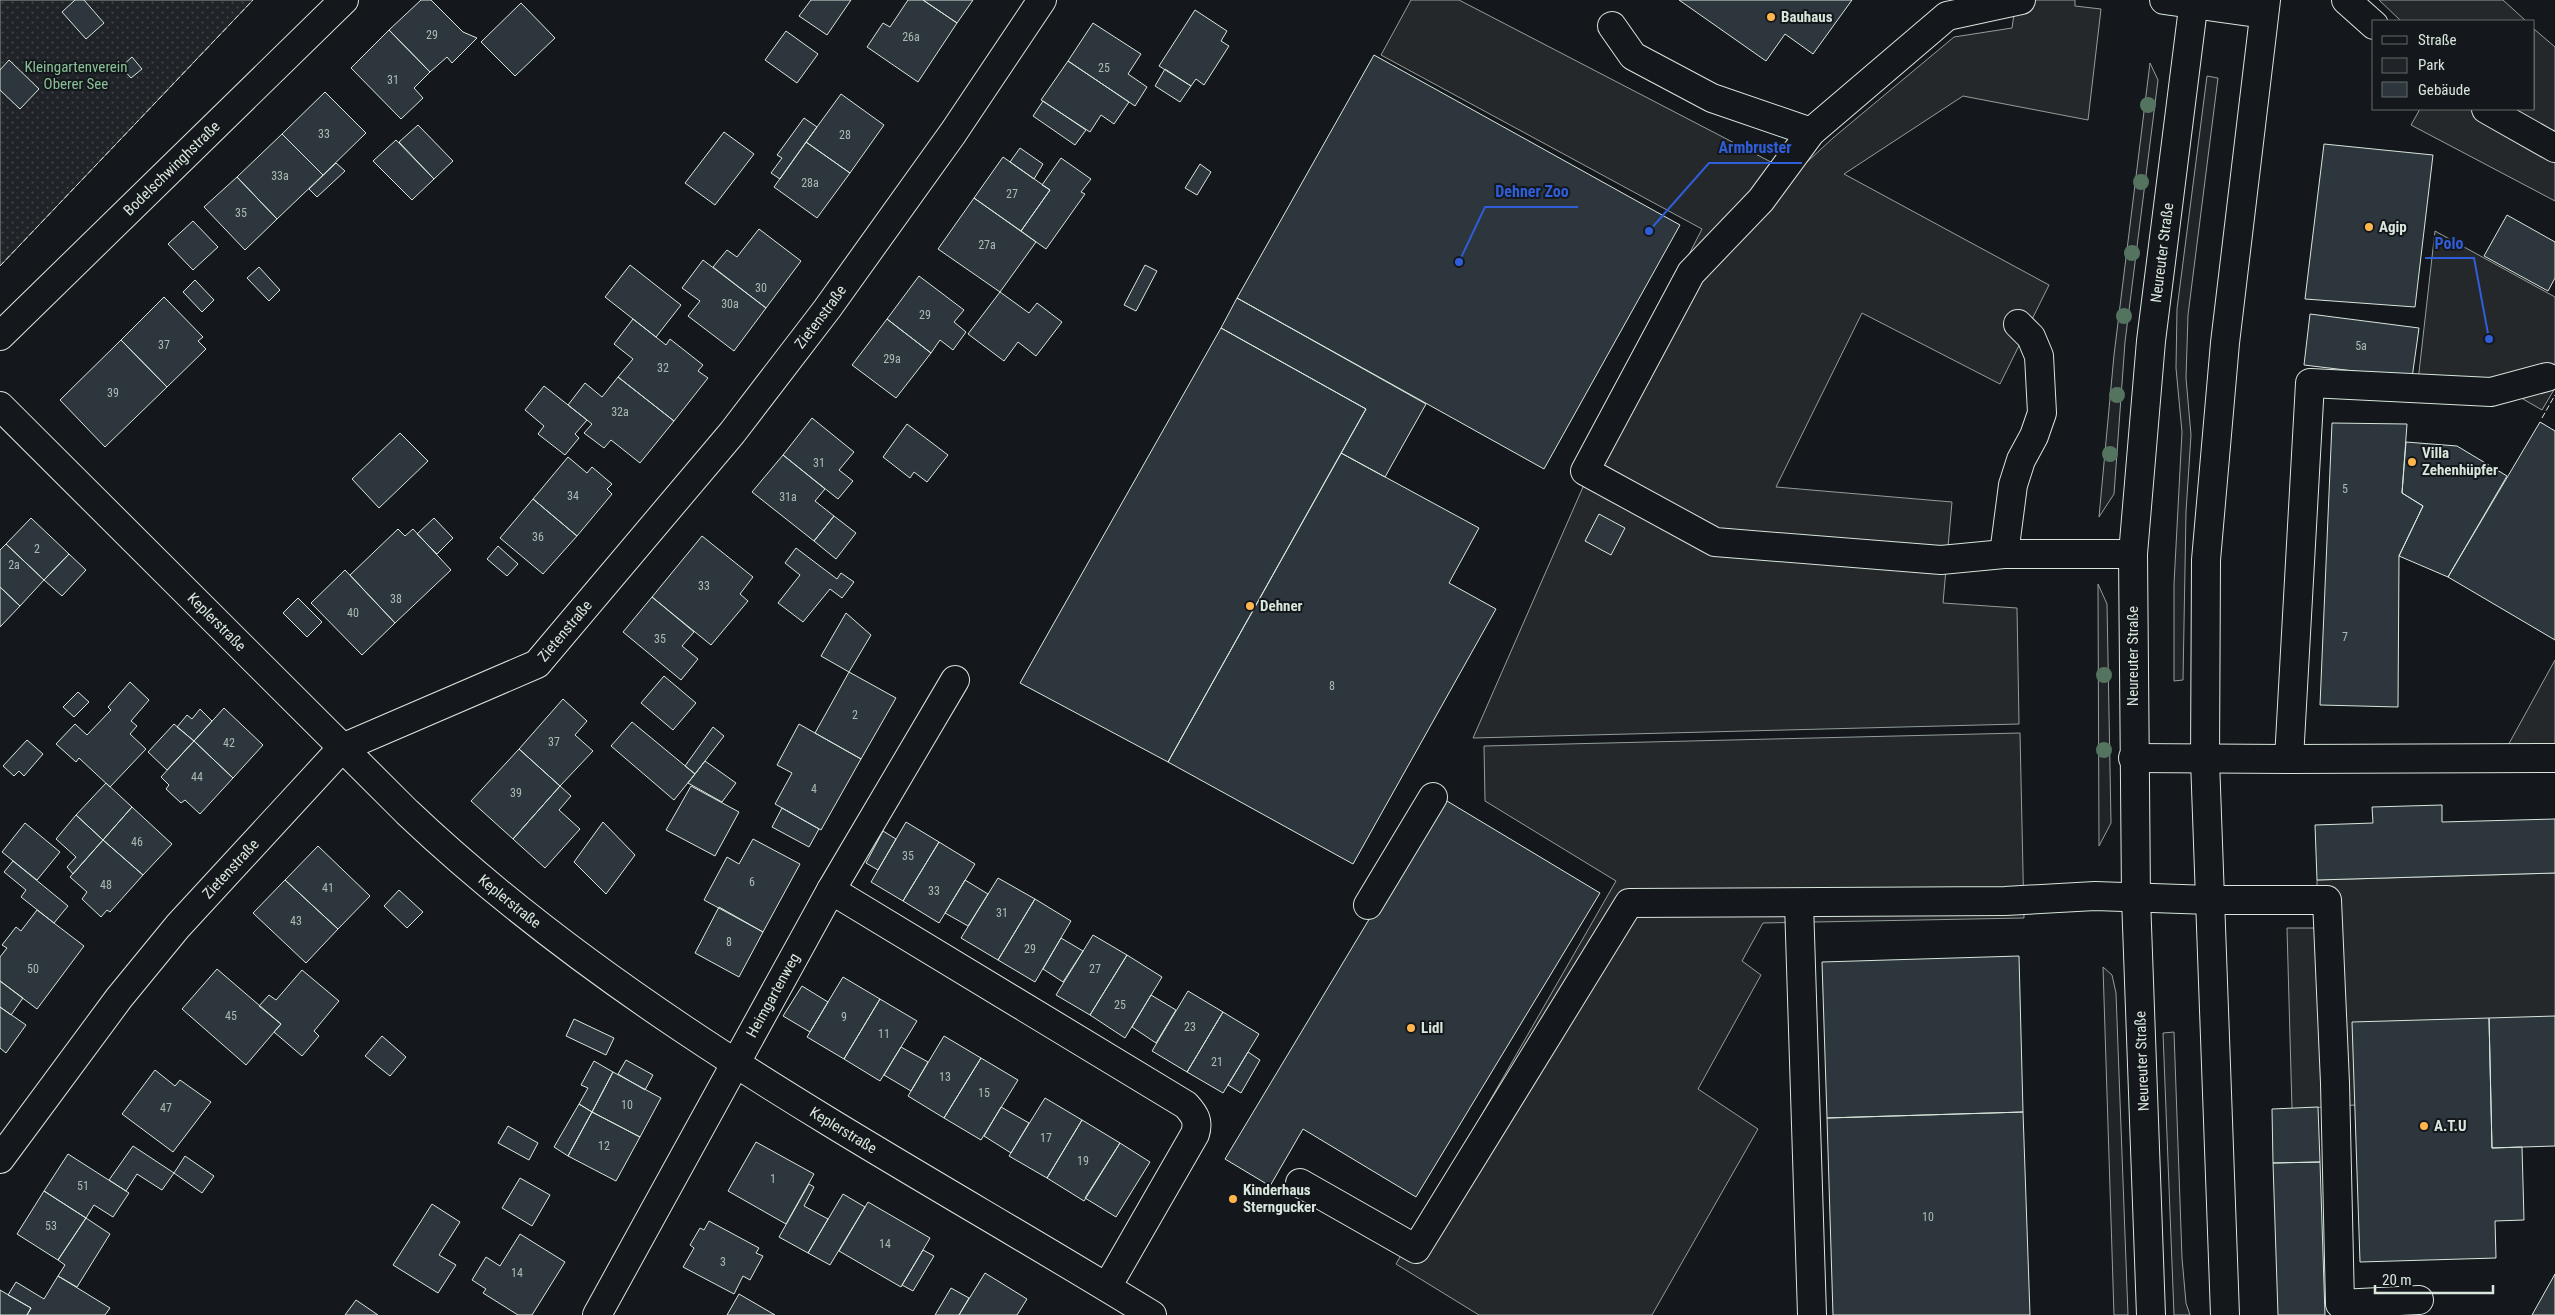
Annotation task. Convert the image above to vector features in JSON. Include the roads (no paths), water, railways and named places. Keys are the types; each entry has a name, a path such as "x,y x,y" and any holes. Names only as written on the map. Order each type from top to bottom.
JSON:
{"street":[{"name":"Bodelschwinghstraße","path":"0,336 344,0"},
{"name":"Zietenstraße","path":"0,1159 119,998 178,926 342,748 537,664 732,433 827,309 953,133 1042,0"},
{"path":"2021,0 1947,16 1811,132 1761,200 1691,273 1585,471 1715,542 1941,560 2004,554 2133,554"},
{"path":"2164,0 2265,7 2225,342 2206,560 2205,760 2225,1315"},
{"path":"2346,0 2372,23"},
{"name":"Neureuter Straße","path":"2151,1315 2136,898 2133,758 2133,554 2151,341 2193,2"},
{"path":"1612,26 1633,56 1712,98 1811,132"},
{"path":"2488,110 2555,148"},
{"path":"2004,554 2013,485 2021,460 2034,436 2042,413 2039,356 2031,337 2018,324"},
{"path":"2289,759 2310,384 2491,392 2547,377"},
{"name":"Keplerstraße","path":"0,406 342,748 459,862 534,922 617,985 734,1064 1152,1315"},
{"name":"Heimgartenweg","path":"597,1315 620,1277 734,1064 831,890 955,680"},
{"path":"2133,758 2205,760 2555,758"},
{"path":"1368,905 1433,797"},
{"path":"831,890 1186,1106 1194,1114 1198,1124 1195,1134 1107,1287"},
{"path":"1300,1183 1416,1249 1629,903 2005,901 2095,896 2210,900 2327,900 2335,1083 2340,1304 2419,1300"},
{"path":"1799,903 1812,1315"}],"place":[{"name":"Bauhaus","path":"1771,17"},
{"name":"Agip","path":"2369,227"},
{"name":"Armbruster","path":"1649,231"},
{"name":"Dehner Zoo","path":"1459,262"},
{"name":"Polo","path":"2489,339"},
{"name":"Villa Zehenhüpfer","path":"2412,462"},
{"name":"Dehner","path":"1250,606"},
{"name":"Lidl","path":"1411,1028"},
{"name":"A.T.U","path":"2424,1126"},
{"name":"Kinderhaus Sterngucker","path":"1233,1199"}],"park label":[{"name":"Kleingartenverein Oberer See","path":"76,76"}]}
